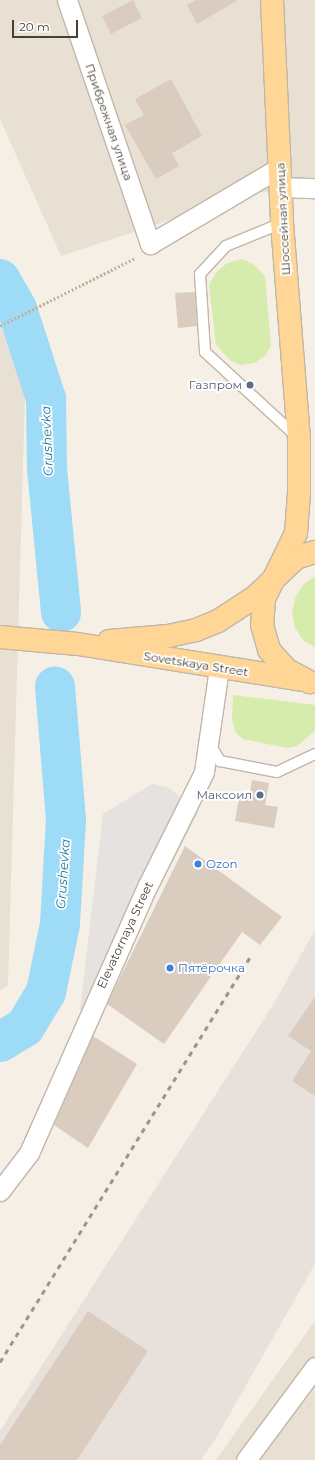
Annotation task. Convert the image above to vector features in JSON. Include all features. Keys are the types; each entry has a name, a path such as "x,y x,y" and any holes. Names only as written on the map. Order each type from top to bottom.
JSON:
{"main road":[{"name":"Шоссейная улица","path":"272,0 282,222 299,438"},
{"path":"299,438 315,477"},
{"path":"299,438 299,493 296,533 264,599 262,624 270,650 286,670 312,682"},
{"path":"276,575 296,558 315,552"},
{"name":"Sovetskaya Street","path":"78,644 168,636 196,630 218,621 255,597 276,575"},
{"name":"Sovetskaya Street","path":"1,637 78,644 312,682"}],"street":[{"name":"Прибрежная улица","path":"67,0 150,244"},
{"path":"150,244 280,177 315,188"},
{"name":"Elevatornaya Street","path":"0,1191 29,1153 148,885 204,772 220,668"},
{"path":"246,1460 315,1367"}],"lane":[{"path":"282,222 226,246 200,274 205,352 299,438"},
{"path":"209,742 220,761 276,772 315,754"}],"path":[{"path":"0,326 134,260 150,244"}],"shaded area":[{"path":"0,0 315,0 315,193 255,192 61,256 0,119"},
{"path":"0,323 25,395 8,985 0,990"},
{"path":"152,784 167,787 199,811 93,1015 80,1010 103,814"},
{"path":"315,930 315,1264 215,1440 201,1460 0,1460 0,1431 273,1005"},
{"path":"315,1320 315,1460 216,1460 314,1322"}],"green space":[{"path":"242,259 253,264 265,276 271,346 265,356 254,363 240,365 231,361 216,345 209,285 216,273 227,263"},
{"path":"315,576 315,647 304,641 295,628 292,613 295,598 303,585"},
{"path":"233,695 315,705 315,731 297,746 287,748 243,739 236,733 232,720"}],"building":[{"path":"133,0 142,18 111,34 102,16"},
{"path":"196,0 238,0 197,24 187,5"},
{"path":"171,79 202,136 172,153 179,166 156,179 125,125 144,115 135,99"},
{"path":"195,292 197,326 178,328 175,293"},
{"path":"252,780 269,783 265,805 278,807 274,828 235,821 239,798 249,799"},
{"name":"Пятёрочка","path":"185,846 282,917 260,945 242,932 164,1044 107,1004"},
{"path":"315,997 315,1096 292,1081 311,1051 288,1036"},
{"path":"93,1036 137,1064 88,1148 54,1125"},
{"path":"88,1311 148,1351 77,1460 0,1460 0,1445"}],"waterway":[{"name":"Grushevka","path":"0,279 17,309 46,399 47,469 61,612"},
{"name":"Grushevka","path":"0,1042 25,1027 46,992 60,924 66,820 55,686"}],"railway":[{"path":"0,1362 250,958"}],"place":[{"name":"Газпром","path":"250,385"},
{"name":"Максоил","path":"260,795"},
{"name":"Ozon","path":"198,864"},
{"name":"Пятёрочка","path":"170,968"}]}
